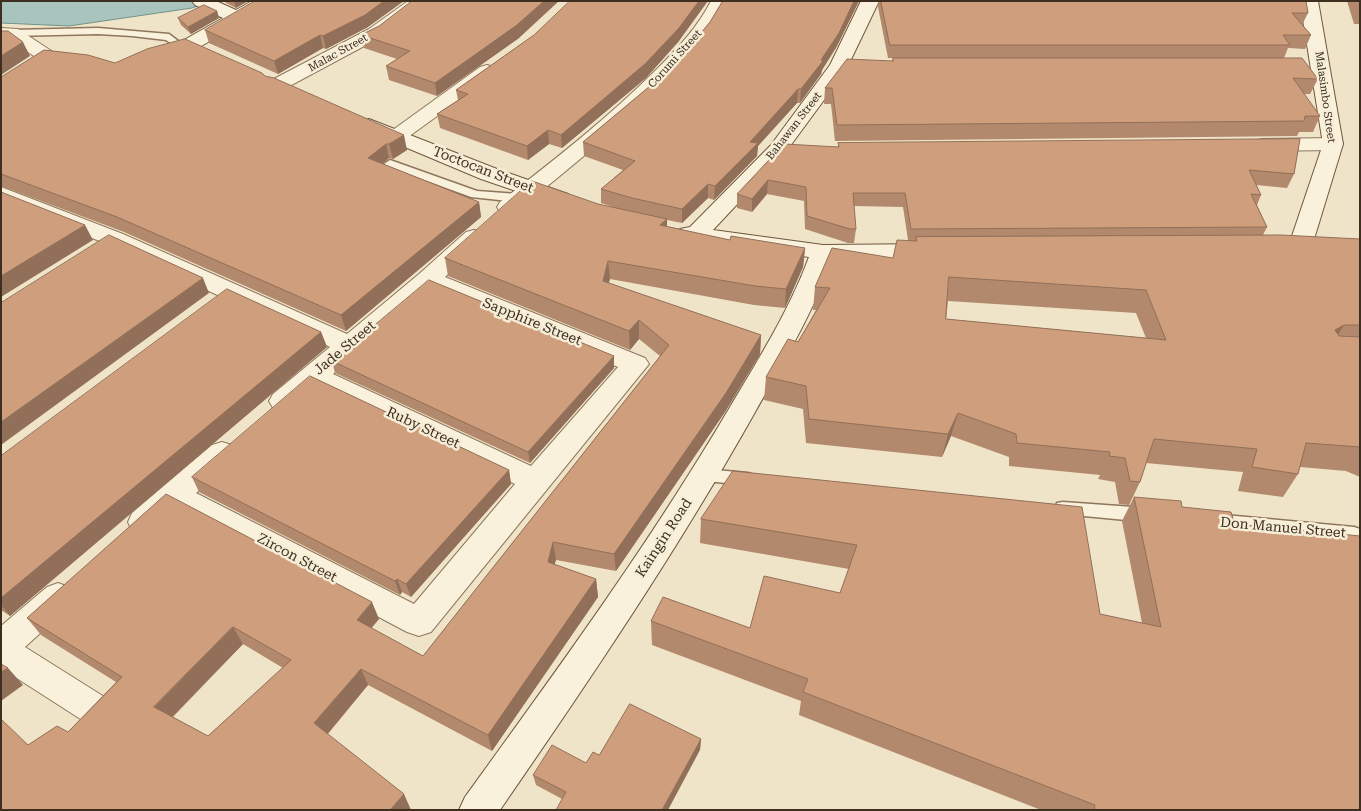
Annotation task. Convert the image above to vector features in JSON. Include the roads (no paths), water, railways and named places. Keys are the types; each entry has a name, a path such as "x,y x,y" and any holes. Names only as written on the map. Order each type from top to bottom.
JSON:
{"street":[{"path":"201,1 236,17"},
{"path":"178,48 265,1"},
{"name":"Malac Street","path":"297,93 269,81 375,33 420,1"},
{"name":"Corumi Street","path":"524,193 586,144 644,93 681,55 713,15 720,1"},
{"name":"Bahawan Street","path":"696,235 778,149 849,66 870,1"},
{"name":"Malasimbo Street","path":"1299,249 1333,144 1311,66 1309,1"},
{"path":"7,33 46,56 66,58"},
{"path":"178,48 208,52"},
{"path":"28,67 46,56"},
{"path":"397,136 503,59"},
{"name":"Toctocan Street","path":"348,116 489,174 524,193 576,204"},
{"path":"1244,146 1333,144"},
{"path":"778,149 806,149"},
{"name":"Jade Street","path":"261,419 428,279 524,193"},
{"path":"1,194 114,238 349,345"},
{"path":"669,230 823,252 952,251"},
{"path":"90,254 114,238"},
{"path":"1250,249 1325,249"},
{"name":"Kaingin Road","path":"478,810 591,650 705,475 800,307 811,286 823,252"},
{"name":"Sapphire Street","path":"428,279 636,364 535,481"},
{"path":"206,309 230,292"},
{"name":"Ruby Street","path":"312,375 535,481"},
{"path":"124,539 240,438"},
{"name":"Zircon Street","path":"174,494 419,622 535,481"},
{"path":"81,577 1,649 94,709"}],"lane":[{"path":"7,33 98,31 132,33 169,37 178,48"},
{"path":"390,164 475,194 524,193"},
{"path":"705,475 764,481"},
{"path":"1049,506 1167,517"},
{"name":"Don Manuel Street","path":"1197,520 1354,534"}],"water":[{"path":"1,1 211,1 192,8 69,26 1,23"}]}
